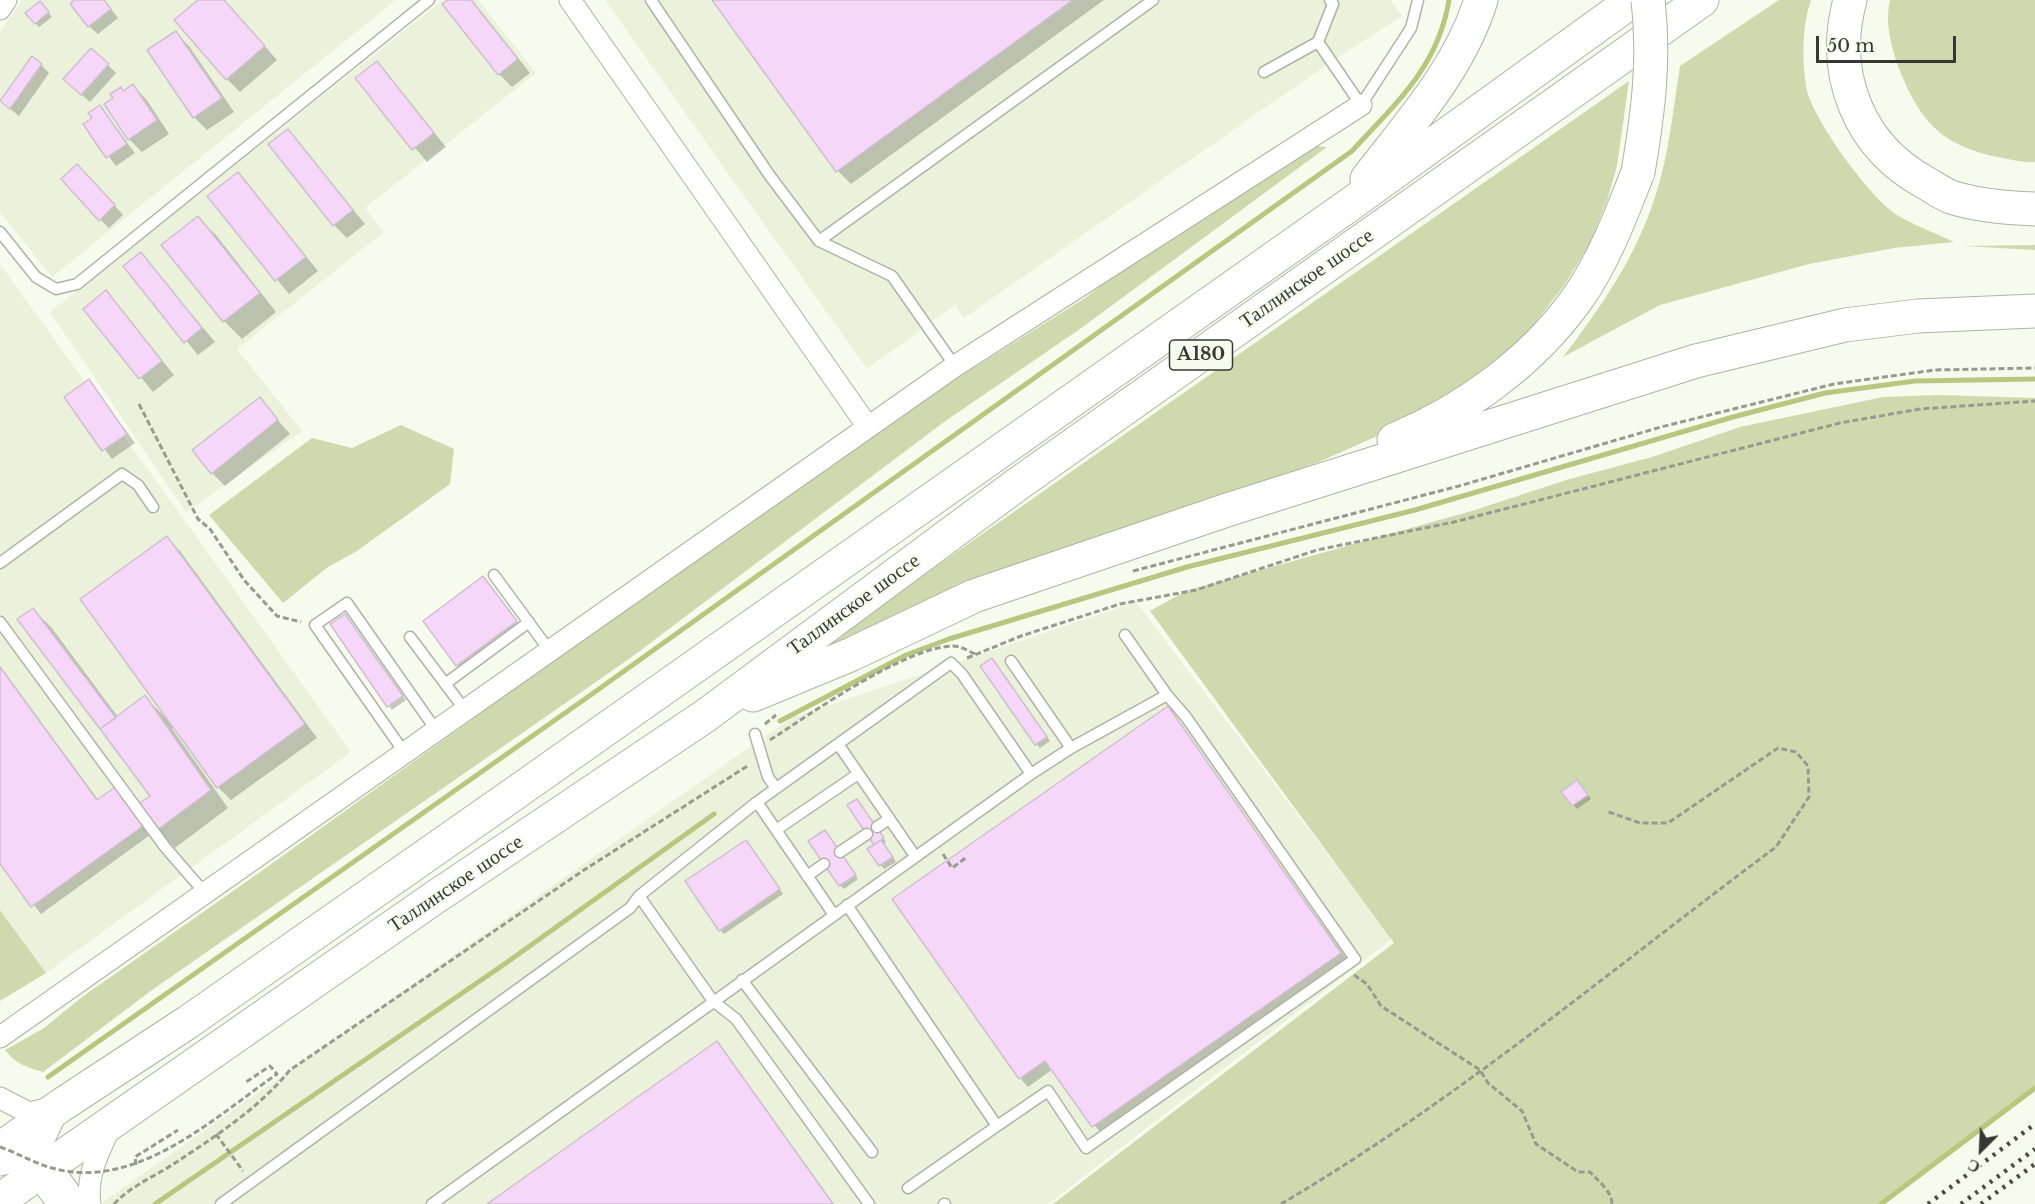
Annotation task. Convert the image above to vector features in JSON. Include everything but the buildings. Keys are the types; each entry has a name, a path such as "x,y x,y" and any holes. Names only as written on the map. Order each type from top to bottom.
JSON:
{"main road":[{"path":"1345,208 1446,73 1467,40 1481,0"},
{"name":"Таллинское шоссе","path":"0,1148 198,1016 1345,208 1633,0"},
{"path":"1227,510 1406,435 1459,407 1528,356 1577,299 1616,231 1638,172 1650,98 1652,32 1648,0"},
{"name":"Таллинское шоссе","path":"0,1200 40,1164 114,1120 424,905 705,716 1015,486 1702,0"},
{"path":"1850,0 1842,43 1845,76 1855,107 1874,140 1903,170 1952,197 1997,208 2035,209"},
{"path":"705,716 852,654 974,597 1227,510 1685,365 1783,338 1845,325 1918,316 2035,311"}],"street":[{"path":"0,9 6,0"},
{"path":"570,0 868,428"},
{"path":"0,1037 956,366 1361,105"},
{"path":"0,1098 29,1113 60,1106"},
{"path":"58,1204 40,1164 39,1149 60,1106"},
{"path":"90,1204 88,1191 92,1173 98,1153 114,1120"},
{"path":"0,1165 26,1159 40,1164 78,1204"}],"lane":[{"path":"0,232 36,277 56,289 77,284 429,0"},
{"path":"651,0 770,176 819,241 892,276 956,366"},
{"path":"819,241 1153,0"},
{"path":"1264,72 1318,42 1333,4 1330,0"},
{"path":"1318,42 1361,105 1411,28 1418,0"},
{"path":"0,563 122,474 138,485 153,507"},
{"path":"494,575 549,650"},
{"path":"404,752 315,625 347,603 436,730"},
{"path":"0,622 165,847 204,892"},
{"path":"446,684 529,622"},
{"path":"908,1188 1048,1091 1086,1148 1355,959 1186,717 1167,695 1125,635"},
{"path":"410,637 465,710"},
{"path":"1011,661 1071,748"},
{"path":"222,1204 630,908 639,896 757,802 951,663 962,674 1031,774"},
{"path":"432,1204 1031,774 1071,748 1167,695"},
{"path":"755,734 761,759 776,788"},
{"path":"838,744 915,856"},
{"path":"776,830 858,774"},
{"path":"757,802 834,915"},
{"path":"840,852 889,819"},
{"path":"807,876 824,864"},
{"path":"639,896 713,1001 736,1019 869,1204"},
{"path":"848,905 997,1126"},
{"path":"742,980 872,1152"}],"path":[{"path":"1132,571 1459,486 1661,427 1812,389 1888,375 1935,370 2035,368"},
{"path":"968,657 1020,636 1120,604 1196,590 1317,550 1454,522 1840,423 1920,409 2035,401"},
{"path":"139,404 198,519 210,529 244,580 277,616 315,625"},
{"path":"759,747 866,680 917,655 955,646 976,655"},
{"path":"755,734 784,710"},
{"path":"1281,1204 1344,1167 1480,1070 1776,847 1809,797 1808,766 1796,752 1778,748 1668,823 1640,823 1606,811"},
{"path":"114,1204 130,1189 174,1164 250,1109 275,1088 290,1070 310,1056 584,870 761,759"},
{"path":"947,861 952,867 967,857"},
{"path":"1341,969 1360,978 1387,1011 1480,1070 1488,1083 1522,1111 1536,1144 1578,1172 1590,1172 1612,1197 1612,1204"},
{"path":"0,1148 45,1166 77,1173 114,1170 136,1165 166,1150 277,1074 270,1066 246,1082"},
{"path":"136,1165 135,1157 178,1130"},
{"path":"216,1134 238,1166"}],"shaded area":[{"path":"22,0 396,0 52,277 0,212 0,32"},
{"path":"443,0 478,0 536,73 365,208 384,232 237,349 302,431 186,512 50,312"},
{"path":"605,0 1390,0 1402,16 1332,61 964,318 955,305 867,369"},
{"path":"0,264 351,752 46,973 0,910"},
{"path":"1136,602 1392,939 1048,1204 100,1204 791,718"}],"green space":[{"path":"1779,0 1811,0 1804,42 1806,86 1829,136 1857,175 1897,215 1954,242 1894,248 1809,264 1660,305 1563,357 1616,281 1647,219 1664,165 1680,66"},
{"path":"1890,0 2035,0 2035,162 2019,161 1963,147 1935,128 1923,115 1905,83 1892,47 1888,16"},
{"path":"1629,81 1617,166 1607,201 1589,245 1563,287 1531,328 1498,361 1409,422 1321,461 808,656"},
{"path":"1313,146 1327,147 1080,329 944,422 629,659 152,990 43,1072 13,1059 5,1050 44,1028 82,997 263,870 699,556 948,384 1085,298 1132,261"},
{"path":"2035,245 2035,250 1963,246"},
{"path":"1939,395 2035,398 2035,1088 1884,1204 1053,1204 1394,943 1150,611 1186,591 1475,510 1566,480 1652,457 1740,427 1883,397"},
{"path":"401,425 454,449 450,484 357,551 328,567 283,603 209,515 312,438 352,448"},
{"path":"0,910 46,973 0,1001"}],"waterway":[{"path":"48,1077 592,694 1352,151 1399,100 1425,65 1443,24 1449,0"},
{"path":"780,721 906,655 949,639 1187,567 1415,510 1733,417 1825,393 1915,381 2035,379"},
{"path":"155,1204 506,963 714,814"},
{"path":"1881,1204 2035,1088"}],"railway":[{"path":"1928,1204 2035,1124"},
{"path":"1961,1204 2035,1149"},
{"path":"1981,1204 2035,1164"}]}
